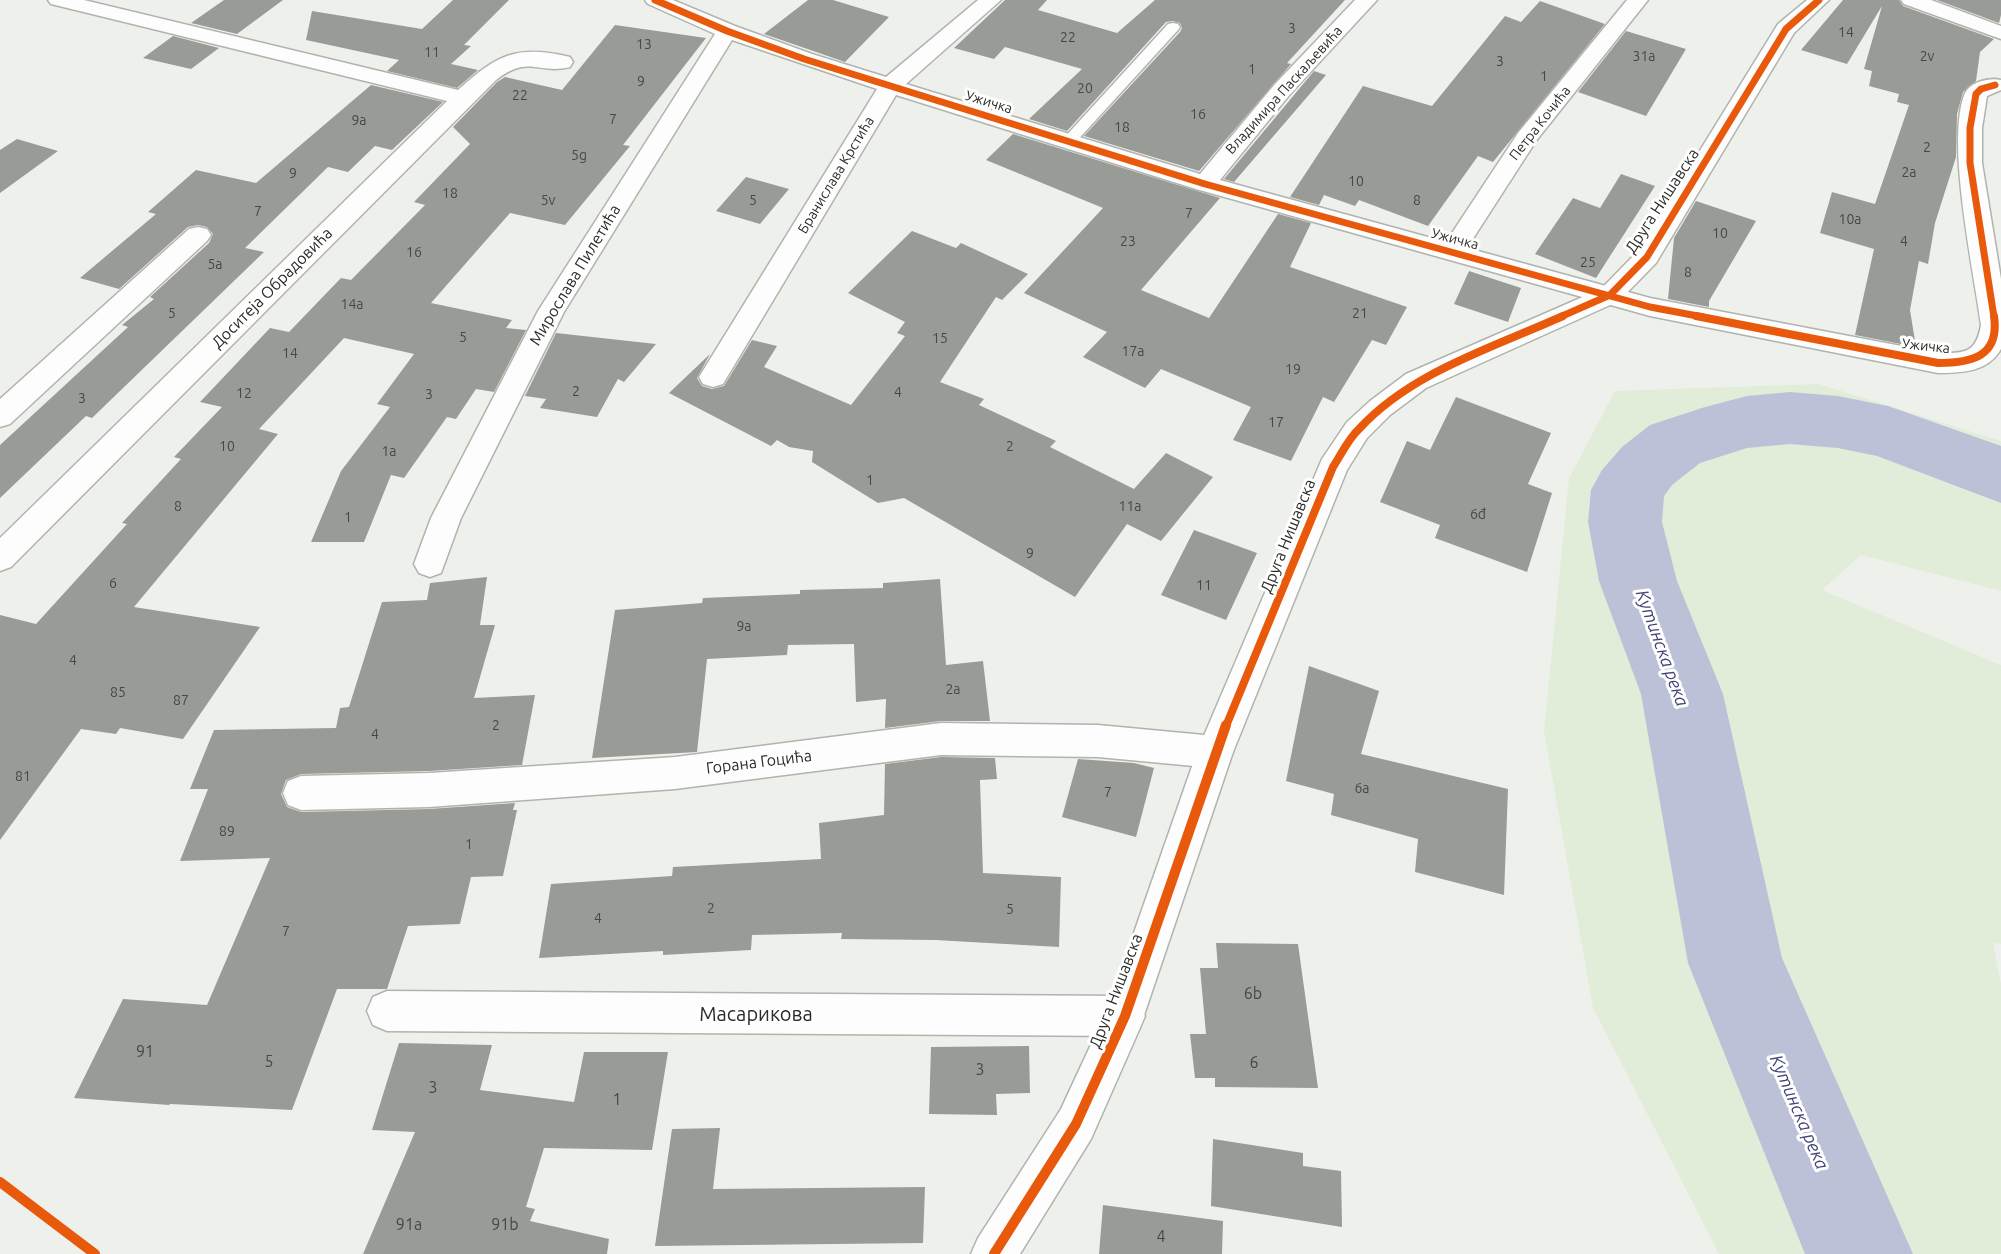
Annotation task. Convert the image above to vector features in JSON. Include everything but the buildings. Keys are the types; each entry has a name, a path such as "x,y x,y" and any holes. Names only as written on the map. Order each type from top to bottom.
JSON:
{"street":[{"path":"58,0 464,98"},
{"name":"Ужичка","path":"655,0 727,31 804,59 1205,184 1650,307 1918,361 1955,363 1972,360 1984,355 1994,340 1995,325 1970,163 1970,128 1976,94 1998,81"},
{"path":"692,17 715,0"},
{"name":"Бранислава Крстића","path":"713,377 891,86 991,0"},
{"name":"Владимира Паскаљевића","path":"1205,184 1255,120 1308,60 1367,0"},
{"name":"Петра Кочића","path":"1452,252 1526,138 1638,0"},
{"name":"Друга Нишавска","path":"994,1254 1076,1124 1125,1016 1215,752 1332,467 1357,430 1380,408 1416,381 1610,295 1647,257 1786,29 1819,0"},
{"path":"1911,0 2001,33"},
{"name":"Мирослава Пилетића","path":"430,564 446,519 551,311 727,31"},
{"name":"Доситеја Обрадовића","path":"0,558 499,66 513,58 530,57 562,62"},
{"path":"0,416 198,235"},
{"name":"Горана Гоцића","path":"302,793 429,790 675,773 941,739 1098,741 1215,752"},
{"name":"Масарикова","path":"387,1011 1125,1016"}],"lane":[{"path":"1069,141 1173,27"}],"green space":[{"path":"1819,384 2001,441 2001,591 1861,555 1822,590 2001,665 2001,944 1993,943 2001,984 2001,1254 1719,1254 1593,1008 1544,731 1569,478 1615,391"}],"waterway":[{"name":"Кутинска река","path":"1859,1254 1736,963 1682,694 1638,581 1625,522 1628,490 1647,466 1675,444 1747,422 1790,418 1838,422 1888,432 2001,475"}],"cycle path":[{"path":"655,0 727,31 804,59 1205,184 1650,307 1938,363 1969,361 1977,358 1989,347 1993,337 1995,325 1970,163 1970,128 1976,94 1981,89 1995,85"},
{"path":"994,1254 1076,1124 1125,1016 1215,752 1333,467 1357,430 1380,408 1416,381 1610,295 1647,257 1786,29 1819,0"},
{"path":"0,1182 95,1254"}]}
